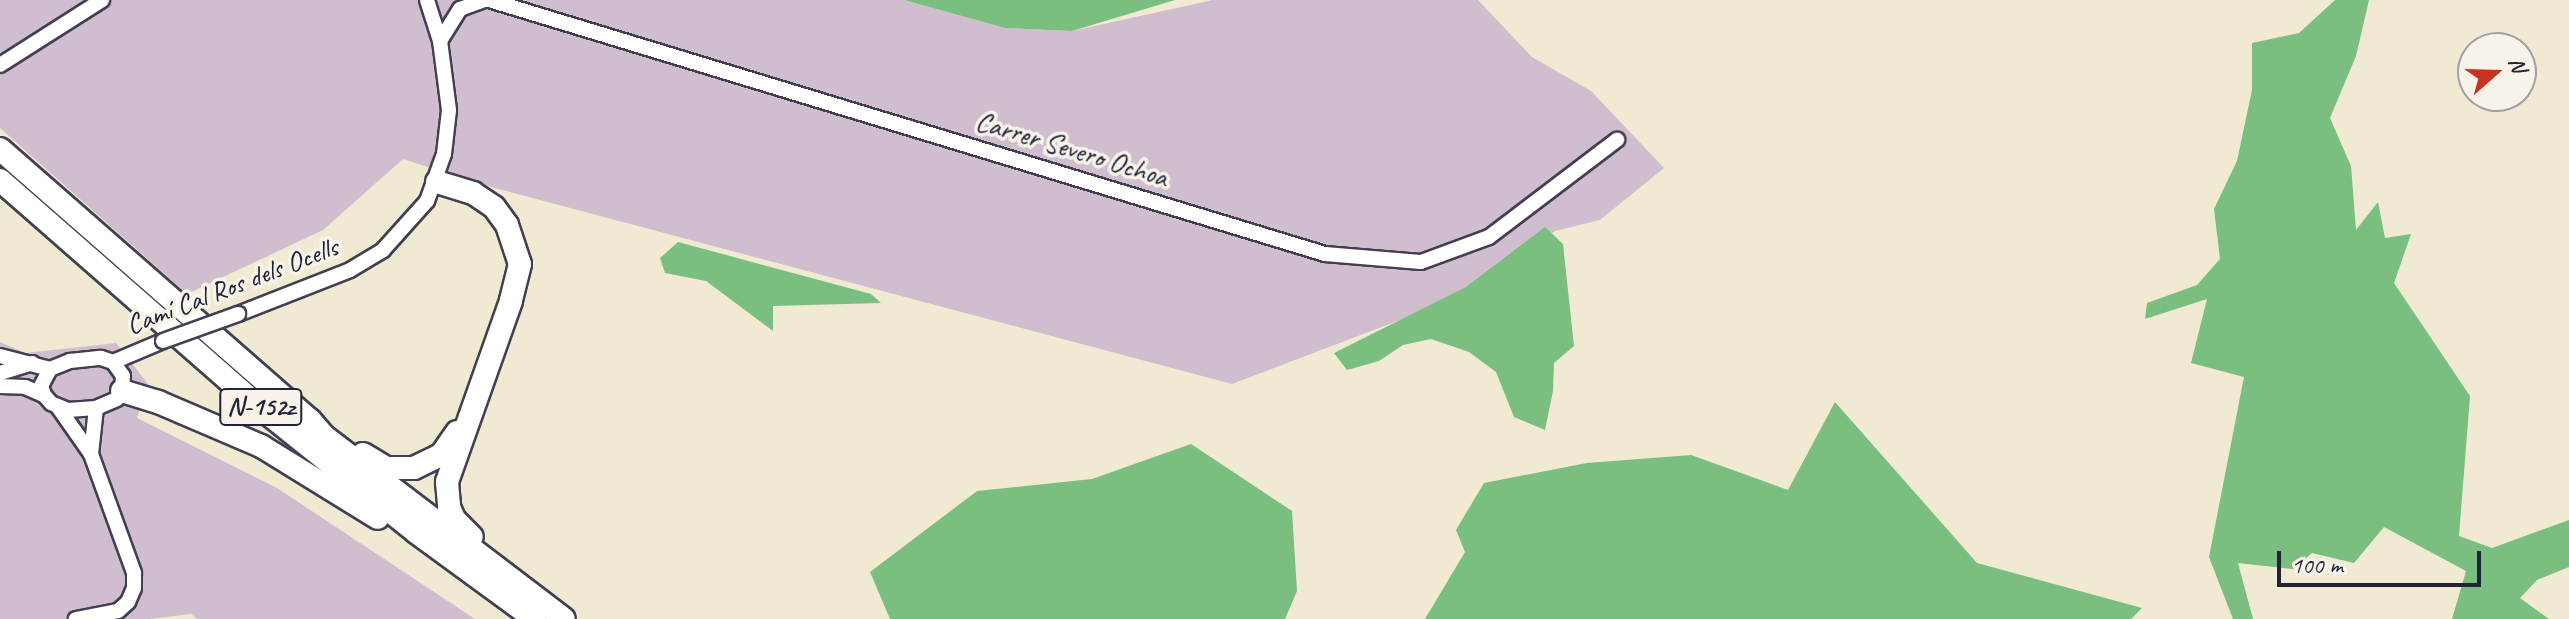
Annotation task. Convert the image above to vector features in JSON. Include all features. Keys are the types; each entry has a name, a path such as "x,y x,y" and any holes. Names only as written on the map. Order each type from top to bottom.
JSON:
{"highway":[{"name":"N-152z","path":"0,149 310,420 325,437 539,611"},
{"name":"N-152z","path":"0,180 257,405 416,532 539,611 564,619"},
{"path":"310,420 332,429 374,462 386,468 400,469 433,461 450,445 467,419 511,301 520,264 507,225 494,207 473,193 437,182"},
{"path":"122,391 158,402 261,446 310,473 392,527 416,532"},
{"path":"467,419 467,430 447,482 449,507 462,530 539,611"}],"street":[{"path":"0,65 102,0"},
{"name":"Camí Cal Ros dels Ocells","path":"113,362 350,270 383,250 417,215 437,182 448,131 447,91 440,41 427,0"},
{"name":"Carrer Severo Ochoa","path":"440,41 452,16 468,4 487,0 1325,254 1421,262 1489,237 1617,140"},
{"path":"0,356 50,369"},
{"path":"44,395 41,386 50,369 70,361 101,358 113,362 123,376 122,391 117,399 96,408 58,407"},
{"path":"0,373 34,363"},
{"path":"0,386 25,387 44,395 58,407 91,454 134,573 134,588 128,602 106,616 76,619"},
{"path":"91,454 96,408"}],"shaded area":[{"path":"0,0 904,0 1005,28 1072,31 1213,0 1478,0 1532,57 1591,91 1664,168 1600,220 1555,231 1471,293 1232,384 480,184 403,159 323,230 187,294 0,128"},
{"path":"0,342 26,353 116,343 148,384 137,418 277,488 475,619 197,619 191,614 150,619 0,619"}],"green space":[{"path":"904,0 1175,0 1072,31 1005,28"},
{"path":"2335,0 2369,0 2356,56 2330,118 2351,166 2356,230 2378,202 2385,238 2411,234 2394,283 2470,396 2459,536 2492,548 2569,520 2569,567 2537,580 2520,598 2549,619 2452,619 2466,571 2384,527 2354,563 2312,553 2293,569 2238,563 2253,619 2233,619 2209,557 2244,377 2191,363 2207,299 2145,319 2147,303 2197,285 2220,259 2214,209 2237,161 2252,90 2252,43 2299,33"},
{"path":"1545,227 1563,244 1574,346 1554,363 1553,391 1545,430 1514,417 1496,372 1469,352 1431,339 1403,345 1379,361 1347,370 1334,353 1466,287"},
{"path":"678,242 871,294 881,303 773,306 773,331 706,281 665,273 660,258"},
{"path":"1835,402 1977,563 2142,608 2131,619 1425,619 1465,552 1456,530 1484,483 1587,463 1691,455 1788,490"},
{"path":"1191,444 1292,511 1297,591 1285,619 890,619 870,572 977,491 1092,479"}]}
